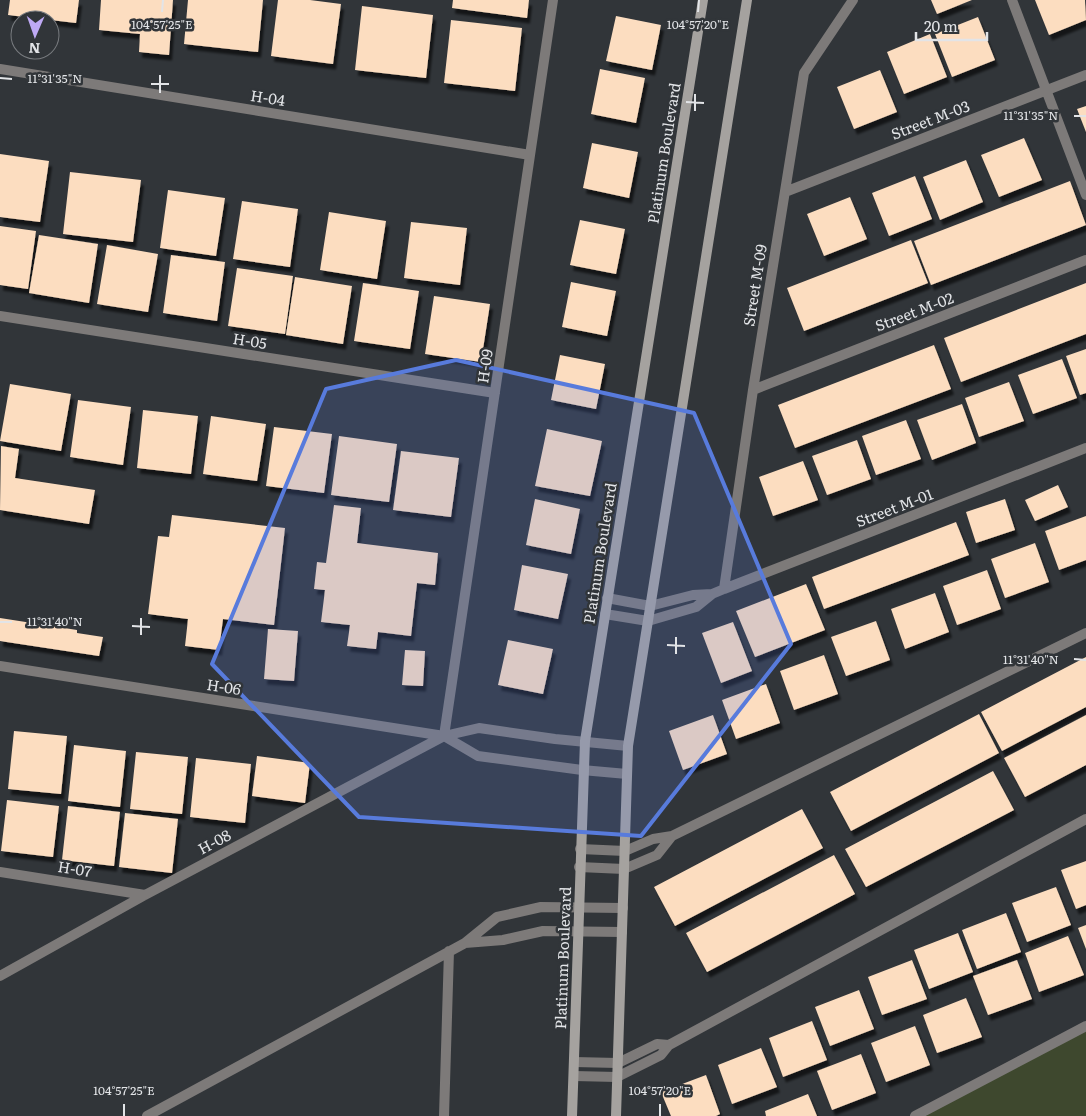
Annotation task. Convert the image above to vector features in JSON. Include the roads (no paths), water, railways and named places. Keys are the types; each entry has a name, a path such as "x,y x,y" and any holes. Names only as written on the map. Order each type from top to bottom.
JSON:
{"street":[{"name":"H-09","path":"444,736 553,0"},
{"name":"Platinum Boulevard","path":"572,1116 582,770 585,741 703,0"},
{"path":"616,1116 628,746 747,0"},
{"name":"Street M-09","path":"724,589 753,390 804,73 853,0"},
{"path":"1012,0 1086,195"},
{"name":"H-04","path":"0,69 530,155"},
{"name":"Street M-03","path":"785,192 1086,75"},
{"name":"Street M-02","path":"753,390 1086,260"},
{"name":"H-05","path":"0,316 495,393"},
{"name":"Street M-01","path":"712,594 1086,448"},
{"path":"607,598 650,606 693,595 712,594"},
{"path":"605,614 648,621 696,607 712,594"},
{"path":"580,849 625,851 653,838 672,836 1086,633"},
{"name":"H-06","path":"0,666 444,736"},
{"path":"444,736 479,728 628,746"},
{"path":"444,736 478,756 627,774"},
{"name":"H-08","path":"0,976 145,895 444,736"},
{"path":"574,1076 617,1077 661,1056 669,1045 1086,819"},
{"path":"580,867 624,869 657,855 672,836"},
{"name":"H-07","path":"0,872 145,895"},
{"path":"147,1116 465,943 497,917 541,907 623,908"},
{"path":"465,943 503,940 543,930 622,932"},
{"path":"444,1116 449,951"},
{"path":"915,1116 1086,1026"},
{"path":"574,1062 618,1063 657,1044 669,1045"}]}
